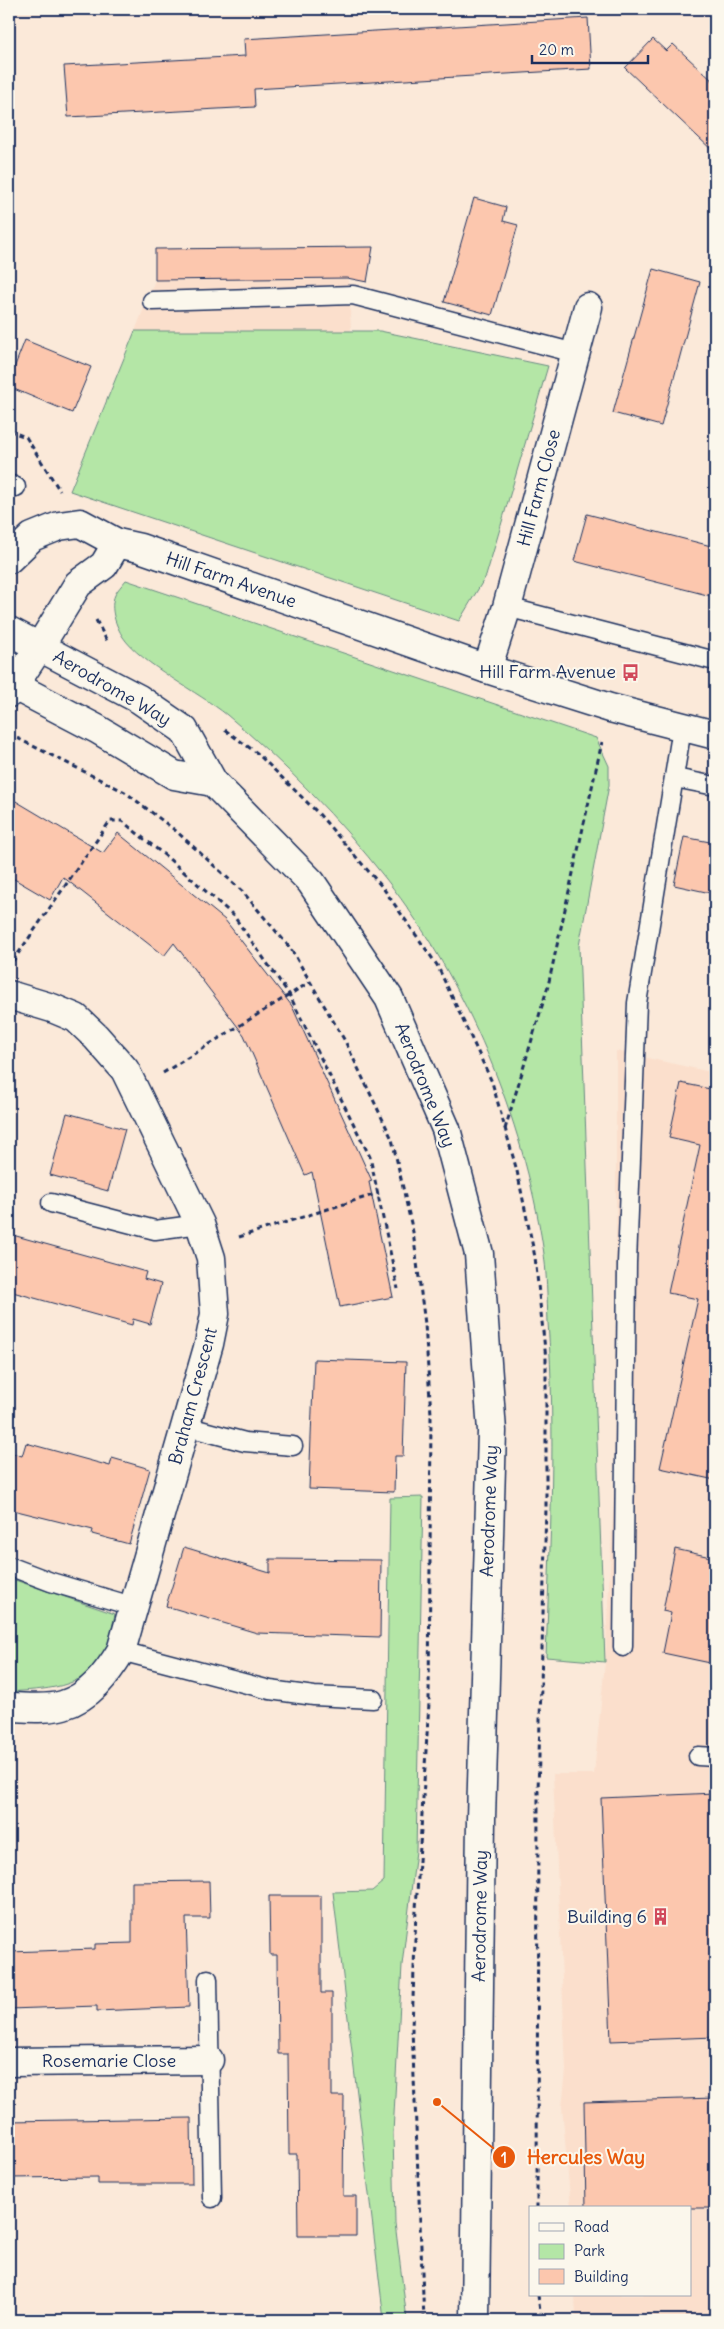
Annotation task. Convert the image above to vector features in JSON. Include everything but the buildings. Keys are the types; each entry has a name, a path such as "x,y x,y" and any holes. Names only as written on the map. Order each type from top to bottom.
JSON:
{"street":[{"name":"Hill Farm Close","path":"488,669 507,607 588,306"},
{"name":"Hill Farm Avenue","path":"9,559 32,537 59,526 80,523 117,543 140,548 488,669 610,708 715,735"},
{"path":"117,543 104,565 78,584 40,646 10,687 97,729 174,775 213,782"},
{"name":"Aerodrome Way","path":"9,631 139,699 184,730 213,782 311,882 389,998 446,1128 479,1254 492,1431 481,1819 475,2320"},
{"name":"Braham Crescent","path":"9,995 76,1018 96,1037 125,1070 204,1235 212,1258 215,1314 210,1344 121,1651 109,1670 79,1698 61,1706 9,1707"},
{"name":"Rosemarie Close","path":"9,2062 210,2060"}],"lane":[{"path":"152,301 353,295 575,353"},
{"path":"507,607 715,661"},
{"path":"623,1647 627,1263 637,1003 682,728"},
{"path":"674,778 715,786"},
{"path":"51,1203 155,1230 204,1235"},
{"path":"185,1426 245,1442 293,1446"},
{"path":"9,1566 51,1582 135,1608"},
{"path":"121,1651 270,1690 314,1696 373,1699"},
{"path":"208,1979 212,2198"}],"path":[{"path":"505,1129 548,986 610,708"},
{"path":"9,734 125,792 176,831 242,891 291,949 345,1041 392,1139 413,1232 425,1324 431,1414 429,1703 416,1910 412,2029 424,2320"},
{"path":"11,965 39,921 110,821 122,821 168,858 233,916 289,994 370,1157 398,1289"},
{"path":"136,1092 310,982"},
{"path":"204,1235 270,1228 379,1193"},
{"path":"538,2296 541,2320"}],"shaded area":[{"path":"347,248 351,331 135,331 155,280 155,249"},
{"path":"616,1051 715,1073 715,2320 576,2320 575,2296 692,2296 692,2206 571,2206 562,2107 566,2070 553,1774 594,1774 605,1662 616,1455"}],"green space":[{"path":"135,331 380,331 548,366 486,576 459,621 70,491"},
{"path":"126,580 596,738 609,766 609,785 579,946 605,1662 546,1657 552,1405 545,1266 534,1198 521,1150 506,1101 487,1053 466,1007 442,962 415,919 386,879 350,835 291,773 249,734 215,706 171,678 143,657 123,637 113,611 113,600"},
{"path":"423,1497 416,1851 402,1965 393,2133 395,2223 407,2320 384,2320 333,1892 372,1891 384,1881 390,1498"},
{"path":"9,1578 115,1614 103,1656 85,1676 61,1686 9,1692"}],"place":[{"name":"Hill Farm Avenue","path":"630,672"},
{"name":"Building 6","path":"661,1917"},
{"name":"Hercules Way","path":"437,2102"}]}
